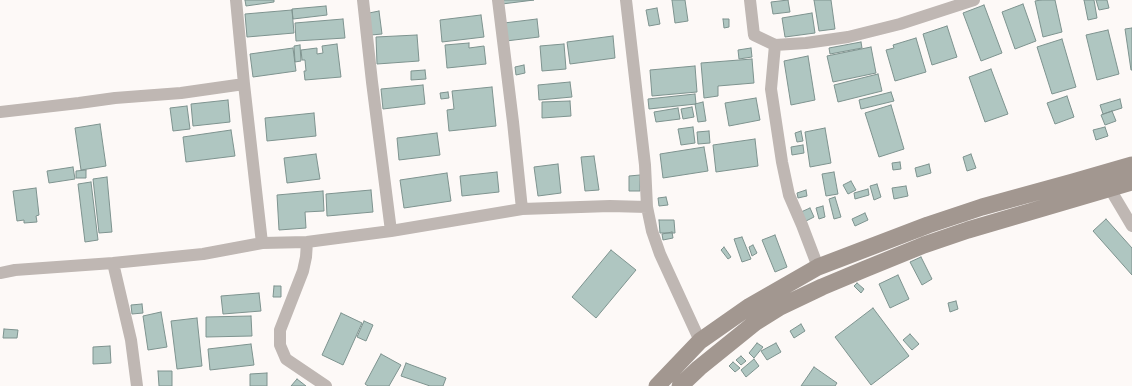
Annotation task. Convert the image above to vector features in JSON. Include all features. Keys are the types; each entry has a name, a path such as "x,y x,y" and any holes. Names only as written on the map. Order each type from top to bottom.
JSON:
{"main road":[{"path":"656,386 700,341 750,306 818,267 976,209 1132,165"},
{"path":"680,386 699,368 756,322 780,307 822,287 865,268 968,230 1132,182"}],"street":[{"path":"236,0 262,243"},
{"path":"364,0 372,82 391,230"},
{"path":"498,0 514,122 522,209"},
{"path":"626,0 645,165 648,208 652,231 660,254 700,341"},
{"path":"750,0 754,35 775,45 806,43 848,37 900,24 974,0"},
{"path":"775,45 771,89 782,162 789,195 818,267"},
{"path":"0,112 115,98 181,93 244,84"},
{"path":"1110,189 1132,226"},
{"path":"0,273 15,270 113,263 203,254 262,243 307,242 522,209 610,206 648,208"},
{"path":"307,242 303,271 280,330 280,345 286,359 326,386"},
{"path":"113,263 131,340 137,386"}],"building":[{"path":"245,0 274,0 274,2 246,6"},
{"path":"502,0 534,0 502,4"},
{"path":"672,0 685,0 688,21 675,23"},
{"path":"788,0 790,12 773,14 771,2"},
{"path":"814,0 831,0 835,29 819,31"},
{"path":"1055,0 1062,32 1043,37 1035,1"},
{"path":"1084,0 1094,0 1097,18 1088,20"},
{"path":"1096,0 1107,0 1109,8 1099,10"},
{"path":"1023,4 1036,41 1015,49 1002,12"},
{"path":"984,5 1002,53 981,61 963,13"},
{"path":"326,6 327,15 293,19 292,9"},
{"path":"657,8 660,24 649,26 646,10"},
{"path":"292,10 294,33 247,37 245,14"},
{"path":"379,11 382,34 371,35 369,13"},
{"path":"812,13 815,33 785,37 782,18"},
{"path":"481,15 484,37 442,42 440,20"},
{"path":"343,19 345,38 296,41 295,23"},
{"path":"537,19 539,37 506,41 504,23"},
{"path":"723,19 729,19 729,27 724,28"},
{"path":"947,26 957,57 932,65 923,34"},
{"path":"1132,28 1132,70 1131,70 1125,29"},
{"path":"1108,30 1119,74 1097,80 1086,35"},
{"path":"417,35 419,61 377,64 376,37"},
{"path":"613,36 615,58 570,64 567,42"},
{"path":"916,38 926,72 895,81 886,50 894,48 893,45"},
{"path":"1062,39 1076,87 1052,94 1037,47"},
{"path":"861,42 862,48 830,54 829,48"},
{"path":"469,43 469,48 484,46 486,64 447,68 445,45"},
{"path":"337,44 341,77 305,80 305,60 302,60 301,50 317,48 317,54 323,53 322,46"},
{"path":"564,44 566,69 542,71 540,46"},
{"path":"300,45 301,61 295,62 294,46"},
{"path":"871,47 876,73 833,82 827,56"},
{"path":"293,48 296,71 253,77 250,54"},
{"path":"751,48 752,57 739,59 738,50"},
{"path":"808,56 815,100 791,105 784,61"},
{"path":"752,59 754,83 718,86 718,96 704,98 701,63"},
{"path":"524,65 525,73 516,75 515,67"},
{"path":"695,66 697,92 652,96 650,70"},
{"path":"991,69 1008,114 985,122 969,77"},
{"path":"425,70 426,79 411,80 411,71"},
{"path":"878,74 882,91 838,102 834,85"},
{"path":"570,82 572,97 539,100 538,85"},
{"path":"423,85 425,104 383,109 381,89"},
{"path":"492,87 496,126 449,131 447,110 454,109 452,91"},
{"path":"448,92 449,98 441,99 440,93"},
{"path":"891,92 894,101 861,109 859,100"},
{"path":"695,94 696,104 649,109 648,99"},
{"path":"1067,96 1074,117 1055,124 1047,103"},
{"path":"756,98 760,120 729,126 725,103"},
{"path":"1120,99 1122,108 1103,114 1100,105"},
{"path":"228,100 230,122 193,126 191,104"},
{"path":"570,101 571,116 542,118 542,102"},
{"path":"703,102 706,121 698,122 695,104"},
{"path":"891,105 904,149 879,157 865,113"},
{"path":"187,106 190,129 173,131 170,108"},
{"path":"692,107 694,117 683,119 681,109"},
{"path":"678,108 680,119 656,122 654,112"},
{"path":"1112,111 1116,121 1105,125 1101,115"},
{"path":"314,113 316,136 267,141 265,118"},
{"path":"100,124 106,166 81,170 75,128"},
{"path":"693,127 695,143 681,145 678,129"},
{"path":"1105,127 1108,136 1096,140 1093,130"},
{"path":"825,128 831,163 810,167 805,132"},
{"path":"231,130 235,156 186,162 183,137"},
{"path":"709,131 710,143 698,144 697,132"},
{"path":"801,131 803,141 797,142 795,133"},
{"path":"437,133 440,155 399,160 397,138"},
{"path":"755,139 758,166 716,172 713,145"},
{"path":"803,145 804,153 792,155 791,147"},
{"path":"704,147 708,171 663,178 660,154"},
{"path":"316,154 320,179 287,183 284,158"},
{"path":"971,154 976,168 967,171 963,157"},
{"path":"594,156 599,190 585,191 581,157"},
{"path":"900,162 901,169 893,170 892,163"},
{"path":"558,164 561,193 538,196 534,167"},
{"path":"929,164 931,173 917,177 915,168"},
{"path":"73,167 75,179 49,183 47,171"},
{"path":"86,170 86,178 76,178 76,171"},
{"path":"497,172 499,192 462,196 460,176"},
{"path":"834,172 838,194 826,196 822,174"},
{"path":"447,173 451,201 404,208 400,180"},
{"path":"640,175 640,191 629,191 629,176"},
{"path":"107,177 112,232 99,233 93,179"},
{"path":"851,181 856,190 848,194 843,185"},
{"path":"91,182 98,240 85,242 78,184"},
{"path":"877,184 881,197 874,200 870,186"},
{"path":"906,186 908,196 894,199 892,188"},
{"path":"36,188 39,215 36,216 37,222 24,223 24,220 17,221 13,191"},
{"path":"868,189 869,195 855,199 854,193"},
{"path":"371,190 373,212 327,216 326,194"},
{"path":"806,190 807,196 798,198 797,193"},
{"path":"323,191 324,211 305,212 306,228 279,230 277,195"},
{"path":"666,197 668,205 659,206 658,198"},
{"path":"835,197 841,217 834,219 829,199"},
{"path":"823,206 825,217 819,219 816,208"},
{"path":"810,208 814,217 806,221 801,212"},
{"path":"865,213 868,220 855,226 852,219"},
{"path":"1106,219 1132,248 1132,275 1093,231"},
{"path":"659,220 674,220 675,233 660,233"},
{"path":"672,232 673,238 663,240 662,234"},
{"path":"775,235 787,267 775,272 762,240"},
{"path":"742,237 751,259 742,262 734,239"},
{"path":"753,245 757,253 752,256 749,247"},
{"path":"724,247 731,257 728,259 721,250"},
{"path":"611,250 636,270 596,318 572,297"},
{"path":"921,257 932,279 922,285 910,262"},
{"path":"898,275 909,299 890,308 879,284"},
{"path":"857,283 864,289 861,293 854,286"},
{"path":"274,286 281,286 281,297 273,297"},
{"path":"259,293 261,311 223,314 221,296"},
{"path":"956,301 958,309 950,312 948,303"},
{"path":"142,304 143,313 132,314 131,305"},
{"path":"873,308 909,356 871,385 835,337"},
{"path":"161,312 167,347 148,350 143,316"},
{"path":"341,313 362,323 343,365 322,355"},
{"path":"251,316 252,336 206,337 206,317"},
{"path":"197,318 202,366 177,369 171,321"},
{"path":"364,321 373,325 366,341 357,337"},
{"path":"801,324 805,331 794,338 790,331"},
{"path":"4,329 18,330 17,338 3,338"},
{"path":"910,334 919,344 912,350 903,340"},
{"path":"757,343 763,347 754,358 749,353"},
{"path":"776,343 781,352 767,360 761,351"},
{"path":"251,344 254,365 210,370 208,349"},
{"path":"110,346 111,363 93,364 93,347"},
{"path":"381,354 401,365 389,386 368,386 365,384"},
{"path":"741,356 746,361 741,365 736,360"},
{"path":"754,359 759,366 746,377 741,370"},
{"path":"733,362 740,368 735,372 729,366"},
{"path":"406,363 446,378 443,386 430,386 401,376"},
{"path":"814,367 837,383 835,386 801,386"},
{"path":"158,371 172,371 172,386 159,386"},
{"path":"267,373 267,386 250,386 250,374"},
{"path":"297,379 306,386 291,386"}]}
